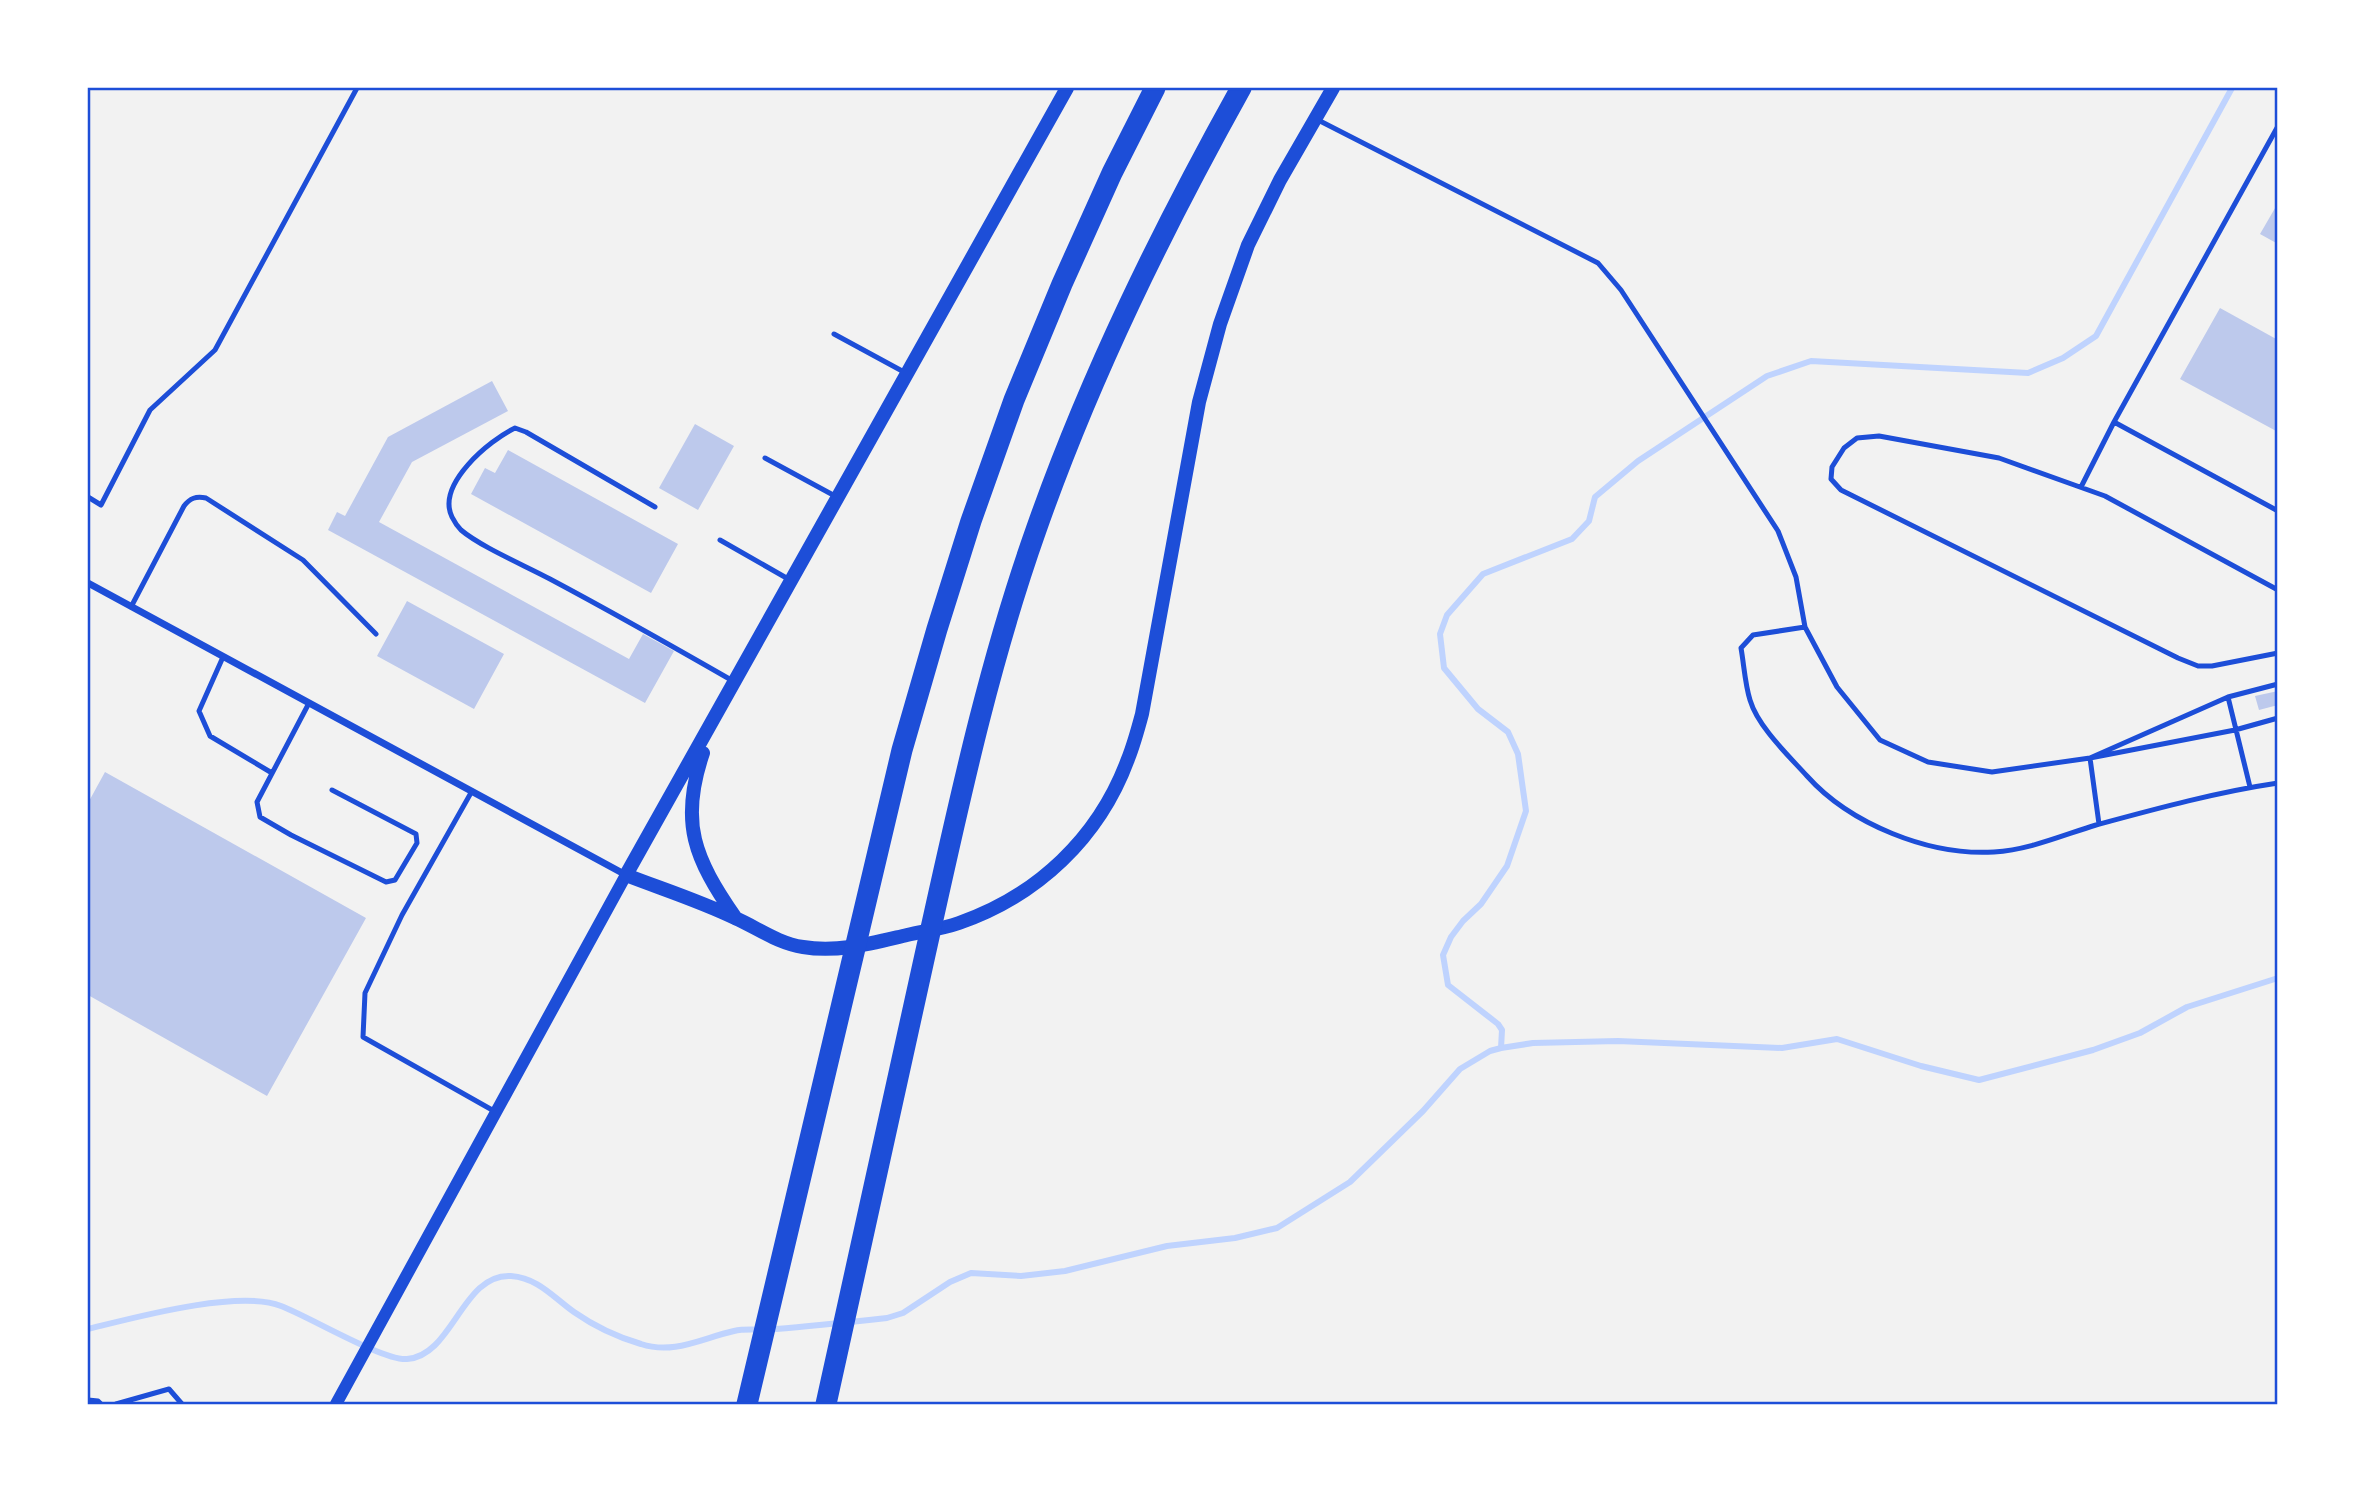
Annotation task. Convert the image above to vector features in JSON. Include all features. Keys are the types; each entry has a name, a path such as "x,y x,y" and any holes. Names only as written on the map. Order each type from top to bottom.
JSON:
{"highway":[{"path":"747,1405 902,750 971,521 1014,400 1062,284 1154,88"},
{"path":"825,1405 967,766 1009,613 1068,443 1157,243 1241,88"},
{"path":"732,1405 783,1256"}],"main road":[{"path":"1067,88 626,875 735,917 775,939 802,947 834,950 957,924 997,908 1032,886 1075,850 1090,831 1128,761 1142,714 1199,402 1220,324 1248,245 1280,180 1333,88"},
{"path":"715,719 695,778 691,818 702,863 735,917"}],"street":[{"path":"88,583 626,875 335,1405"}],"lane":[{"path":"88,497 101,505 150,411 215,350 357,88"},
{"path":"1315,119 1598,263 1620,290 1778,531 1796,577 1805,627 1837,687 1880,740 1928,762 1992,772 2090,758 2235,730 2277,718"},
{"path":"2081,487 2277,127"},
{"path":"834,334 907,374"},
{"path":"2114,422 2277,511"},
{"path":"655,507 515,428 497,439 465,468 452,492 450,513 461,530 484,544 736,682"},
{"path":"2277,590 2105,496 1999,457 1879,436 1857,438 1844,448 1832,467 1831,479 1841,490 2178,659 2198,666 2212,666 2277,653"},
{"path":"765,458 838,498"},
{"path":"131,607 184,506 198,496 206,498 303,560 376,634"},
{"path":"720,540 792,581"},
{"path":"1805,627 1753,635 1741,648 1750,701 1759,718 1811,781 1837,804 1867,823 1905,838 1947,849 1991,852 2015,849 2099,824 2250,787 2277,783"},
{"path":"223,657 199,711 210,736 272,773"},
{"path":"2090,758 2228,697 2277,684"},
{"path":"2228,697 2250,787"},
{"path":"309,703 257,802 260,817 386,882 396,880 417,843 416,834 332,790"},
{"path":"2090,758 2099,824"},
{"path":"472,791 402,915 365,993 363,1037 497,1113"},
{"path":"116,1405 169,1389 182,1405"},
{"path":"88,1400 98,1401 101,1405"}],"building":[{"path":"2278,203 2278,244 2260,234"},
{"path":"2220,308 2278,340 2278,432 2180,379"},
{"path":"492,381 508,411 412,462 379,522 629,659 643,634 674,651 645,703 328,530 337,512 345,516 388,437"},
{"path":"695,424 734,446 698,510 659,488"},
{"path":"508,450 678,544 651,593 471,494 485,468 495,473"},
{"path":"407,601 504,654 474,709 377,656"},
{"path":"2278,691 2278,705 2259,710 2255,696"},
{"path":"105,772 366,918 267,1096 88,995 88,803"}],"waterway":[{"path":"1501,1048 1502,1030 1498,1024 1448,985 1443,955 1451,937 1481,904 1507,866 1526,811 1518,754 1508,732 1478,709 1444,668 1440,634 1447,615 1483,574 1572,539 1589,521 1595,497 1638,461 1767,376 1811,361 2028,373 2063,358 2096,336 2232,88"},
{"path":"88,1329 185,1307 239,1301 262,1302 293,1311 381,1353 407,1359 423,1354 436,1344 481,1287 494,1279 511,1276 537,1284 574,1312 606,1331 653,1347 676,1347 739,1330 771,1330 887,1318 903,1313 950,1282 971,1273 1021,1276 1065,1271 1167,1246 1235,1238 1277,1228 1350,1182 1423,1111 1460,1069 1490,1051 1501,1048 1533,1043 1618,1041 1782,1048 1837,1039 1921,1066 1979,1080 2093,1050 2140,1033 2187,1007 2278,978"}]}
